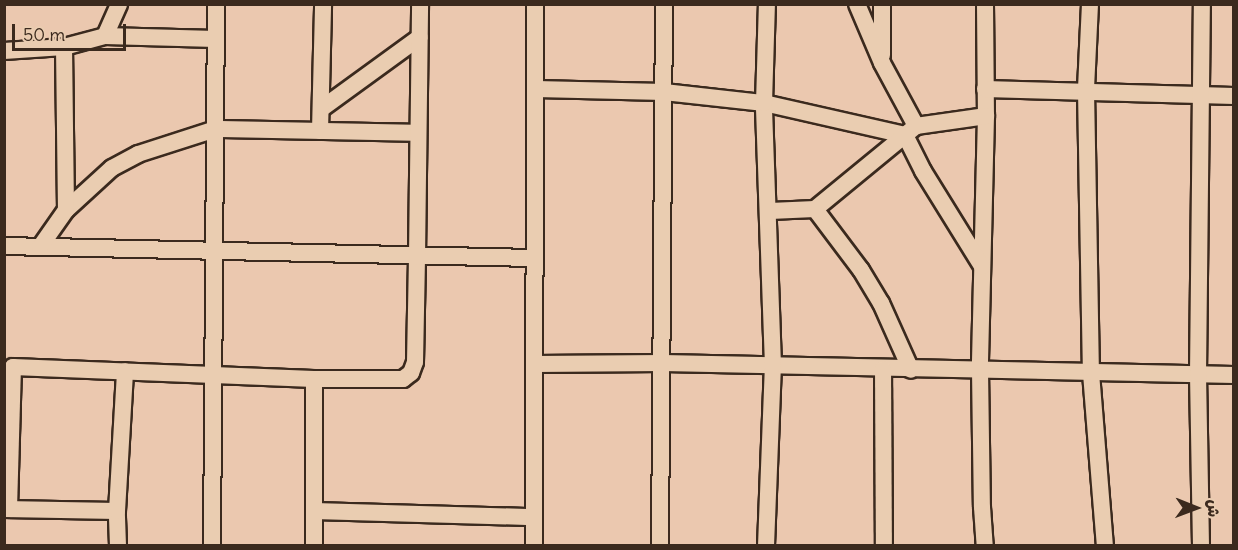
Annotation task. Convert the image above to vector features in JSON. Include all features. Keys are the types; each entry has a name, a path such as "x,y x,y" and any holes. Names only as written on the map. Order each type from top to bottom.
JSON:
{"street":[{"path":"105,36 119,4"},
{"path":"212,546 216,250 216,4"},
{"path":"320,131 323,4"},
{"path":"117,511 7,509 13,367 314,379 403,379 411,374 415,362 420,4"},
{"path":"534,546 536,4"},
{"path":"660,546 664,4"},
{"path":"766,546 773,366 770,211 764,103 767,4"},
{"path":"857,4 910,130 923,171 982,266"},
{"path":"882,4 882,63"},
{"path":"985,4 986,116 980,370 982,507 985,546"},
{"path":"1090,4 1086,90 1091,373 1105,546"},
{"path":"1201,546 1198,374 1202,4"},
{"path":"4,51 64,46 105,36 216,39"},
{"path":"321,109 420,37"},
{"path":"64,46 66,210"},
{"path":"536,89 664,92 764,103 910,130 986,116"},
{"path":"985,89 1086,90 1233,96"},
{"path":"40,247 66,210 112,168 165,143 216,129 418,133"},
{"path":"770,211 815,209 910,130"},
{"path":"815,209 861,270 881,303 911,370"},
{"path":"4,246 534,258"},
{"path":"535,364 663,363 1233,375"},
{"path":"883,369 884,546"},
{"path":"118,546 117,511 125,371"},
{"path":"314,379 314,546"},
{"path":"314,511 534,517"}]}
